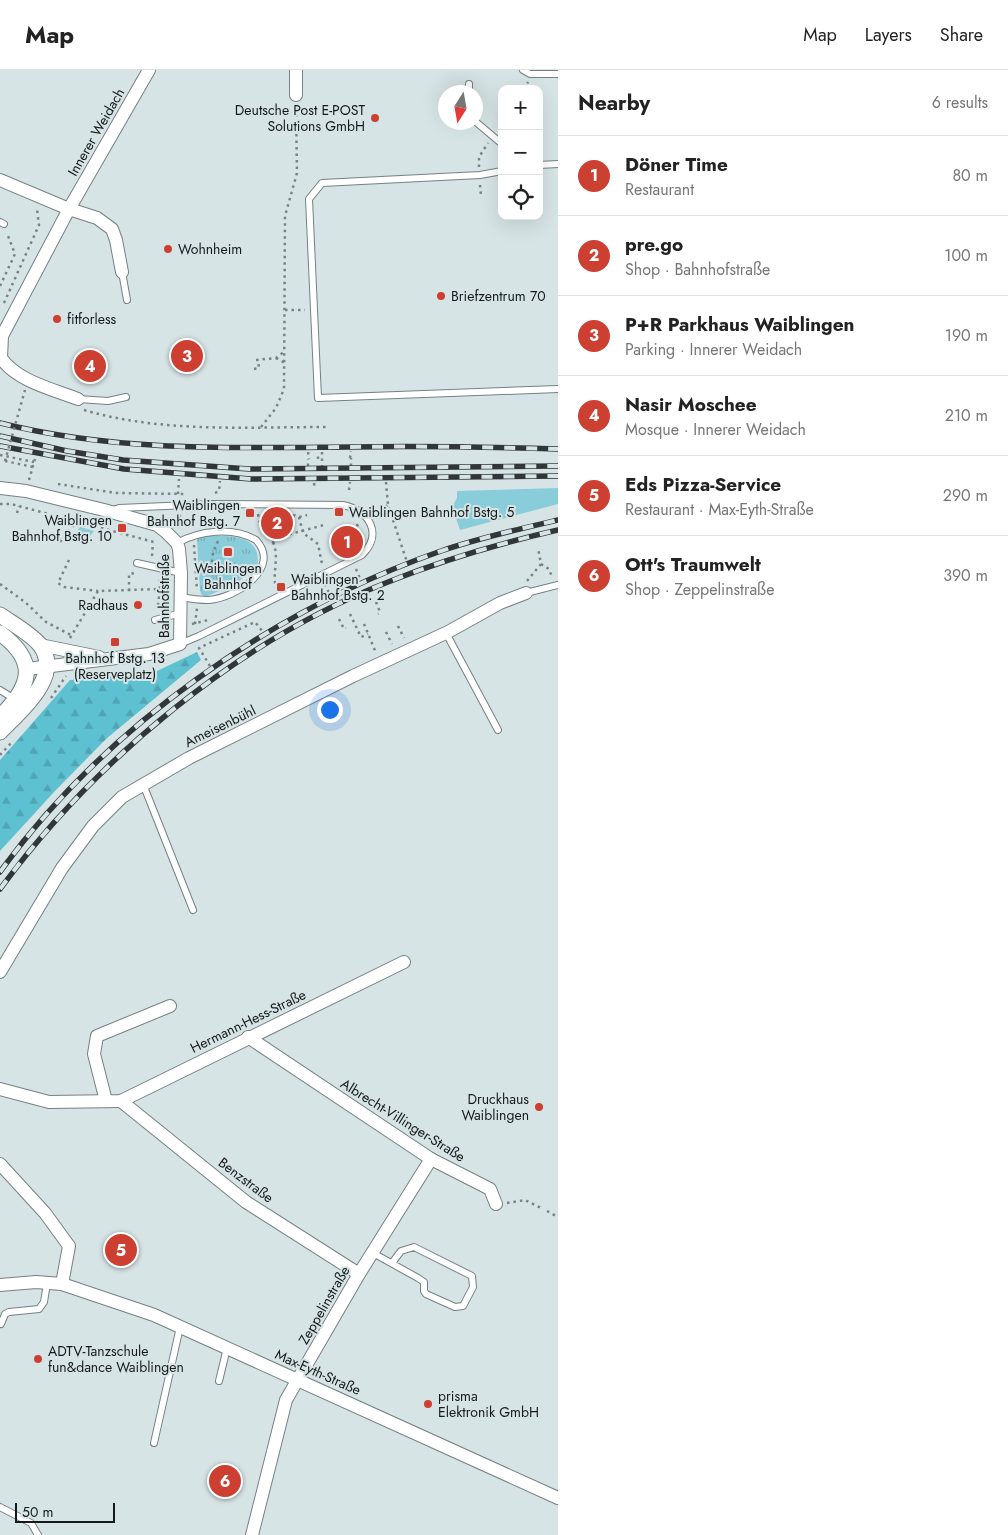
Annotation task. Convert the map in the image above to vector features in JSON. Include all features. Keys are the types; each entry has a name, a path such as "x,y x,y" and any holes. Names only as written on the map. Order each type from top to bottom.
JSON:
{"street":[{"name":"Innerer Weidach","path":"78,399 7,368 0,358 2,336 69,209 149,70"},
{"path":"296,70 296,95"},
{"path":"0,180 69,209 96,218 112,229 122,272"},
{"name":"Bahnhofstraße","path":"0,488 26,491 156,525 177,543 182,573 180,644 149,654 27,669"},
{"name":"Ameisenbühl","path":"0,972 36,909 93,826 122,797 143,783 446,633 474,613 526,593"},
{"path":"0,615 40,645 45,654 47,668 43,682 26,706 0,732"},
{"path":"0,633 19,649 27,669 24,686 16,700 0,717"},
{"name":"Bahnhofstraße","path":"40,645 109,660"},
{"name":"Hermann-Hess-Straße","path":"0,1089 49,1102 121,1101 404,962"},
{"path":"106,1101 94,1054 97,1036 170,1006"},
{"name":"Albrecht-Villinger-Straße","path":"248,1037 431,1159 490,1190 496,1204"},
{"name":"Benzstraße","path":"121,1101 246,1202 359,1274"},
{"name":"Zeppelinstraße","path":"252,1535 286,1400 359,1274 431,1159"},
{"path":"0,1164 45,1212 68,1246 62,1284"},
{"name":"Max-Eyth-Straße","path":"0,1285 62,1284 154,1315 558,1498"}],"lane":[{"path":"522,70 530,74 558,74"},
{"path":"483,128 498,141"},
{"path":"543,165 558,164"},
{"path":"498,172 480,175 322,183 310,199 318,398 558,389"},
{"path":"122,272 127,300"},
{"path":"78,399 108,401 126,397"},
{"path":"108,512 119,508 212,504 343,505 355,508 367,517 371,526 372,538 369,548 362,555 180,644"},
{"path":"177,543 193,534 222,532 244,534 256,540 261,546 265,558 255,578 226,595 210,600 181,597"},
{"path":"137,563 182,573"},
{"path":"526,593 556,586 552,579"},
{"path":"155,620 181,613"},
{"path":"446,633 498,730"},
{"path":"0,690 16,700"},
{"path":"143,783 193,910"},
{"path":"373,1253 424,1282 426,1294 455,1307 463,1306 473,1287 472,1276 414,1247 407,1247 401,1251 392,1263"},
{"path":"1,1324 5,1314 9,1312 39,1309 44,1302 47,1283"},
{"path":"154,1443 180,1326"},
{"path":"219,1381 227,1348"},
{"path":"0,1506 31,1524 38,1535"}],"path":[{"path":"261,427 280,399 284,389 286,363 285,216 297,173 296,95"},
{"path":"481,196 479,157 493,137"},
{"path":"0,310 39,225 37,208"},
{"path":"0,286 15,254 2,223"},
{"path":"285,310 314,309"},
{"path":"254,369 259,368 257,360 276,358 285,351"},
{"path":"276,358 286,363"},
{"path":"25,390 5,461 33,467"},
{"path":"231,427 327,427"},
{"path":"351,451 351,466"},
{"path":"308,452 308,466"},
{"path":"322,452 322,466"},
{"path":"0,455 34,460 30,478 39,480"},
{"path":"58,484 116,493 178,494 179,479"},
{"path":"219,491 220,481"},
{"path":"349,490 350,482"},
{"path":"386,482 388,505 407,562"},
{"path":"314,483 315,489"},
{"path":"0,504 20,506 153,543"},
{"path":"367,517 388,505"},
{"path":"17,514 20,506"},
{"path":"250,513 266,512"},
{"path":"258,513 260,528 274,542"},
{"path":"187,514 178,514 193,534 197,600 196,629"},
{"path":"290,514 298,517 308,515"},
{"path":"355,516 362,539 359,545"},
{"path":"298,517 303,530 318,544 322,566 330,562"},
{"path":"60,542 76,522"},
{"path":"280,540 283,536 324,526"},
{"path":"222,532 212,557 211,567 226,595"},
{"path":"159,538 153,543 152,566 158,572 160,589 158,604 167,605"},
{"path":"538,548 541,564 549,569 552,579"},
{"path":"69,560 58,583 64,587 98,591 160,589"},
{"path":"526,593 527,582 541,564"},
{"path":"129,591 129,574 138,573 139,569 152,566"},
{"path":"356,569 361,580"},
{"path":"0,584 25,602 46,622 71,635 98,591"},
{"path":"276,588 284,584"},
{"path":"325,584 330,595"},
{"path":"376,602 380,612 378,614"},
{"path":"350,614 361,637 368,634"},
{"path":"339,619 344,629 346,628"},
{"path":"210,666 199,648 255,622 263,632"},
{"path":"364,624 380,664"},
{"path":"496,1204 525,1200 543,1209"},
{"path":"547,1211 558,1217"}],"green space":[{"path":"558,488 558,504 460,530 452,507 457,498 457,491"},
{"path":"80,527 94,531 84,544 70,540"},
{"path":"199,536 230,536 248,542 254,547 258,556 257,568 233,585 205,597 201,594 200,589 197,540"},
{"path":"197,652 201,660 106,739 0,851 0,760 70,680 157,671"}],"railway":[{"path":"0,423 43,432 130,444 262,448 480,447 558,449"},
{"path":"0,436 67,451 123,460 249,469 558,466"},
{"path":"0,446 124,469 251,479 558,476"},
{"path":"0,872 42,819 89,769 141,722 196,679 255,640 316,606 378,576 441,551 499,534 558,520"},
{"path":"0,889 38,841 80,794 125,750 174,709 225,671 278,637 332,607 388,582 472,553 558,530"}],"place":[{"name":"Deutsche Post E-POST Solutions GmbH","path":"375,118"},
{"name":"Wohnheim","path":"168,249"},
{"name":"Briefzentrum 70","path":"441,296"},
{"name":"fitforless","path":"57,319"},
{"name":"P+R Parkhaus Waiblingen","path":"187,356"},
{"name":"Nasir Moschee","path":"90,366"},
{"name":"Waiblingen Bahnhof Bstg. 5","path":"339,512"},
{"name":"Waiblingen Bahnhof Bstg. 7","path":"250,513"},
{"name":"pre.go","path":"277,523"},
{"name":"Waiblingen Bahnhof Bstg. 10","path":"122,528"},
{"name":"Döner Time","path":"347,542"},
{"name":"Waiblingen Bahnhof","path":"228,552"},
{"name":"Waiblingen Bahnhof Bstg. 2","path":"281,587"},
{"name":"Radhaus","path":"138,605"},
{"name":"Bahnhof Bstg. 13 (Reserveplatz)","path":"115,642"},
{"name":"Druckhaus Waiblingen","path":"539,1107"},
{"name":"Eds Pizza-Service","path":"121,1250"},
{"name":"ADTV-Tanzschule fun&dance Waiblingen","path":"38,1359"},
{"name":"prisma Elektronik GmbH","path":"428,1404"},
{"name":"Ott's Traumwelt","path":"225,1481"}]}
